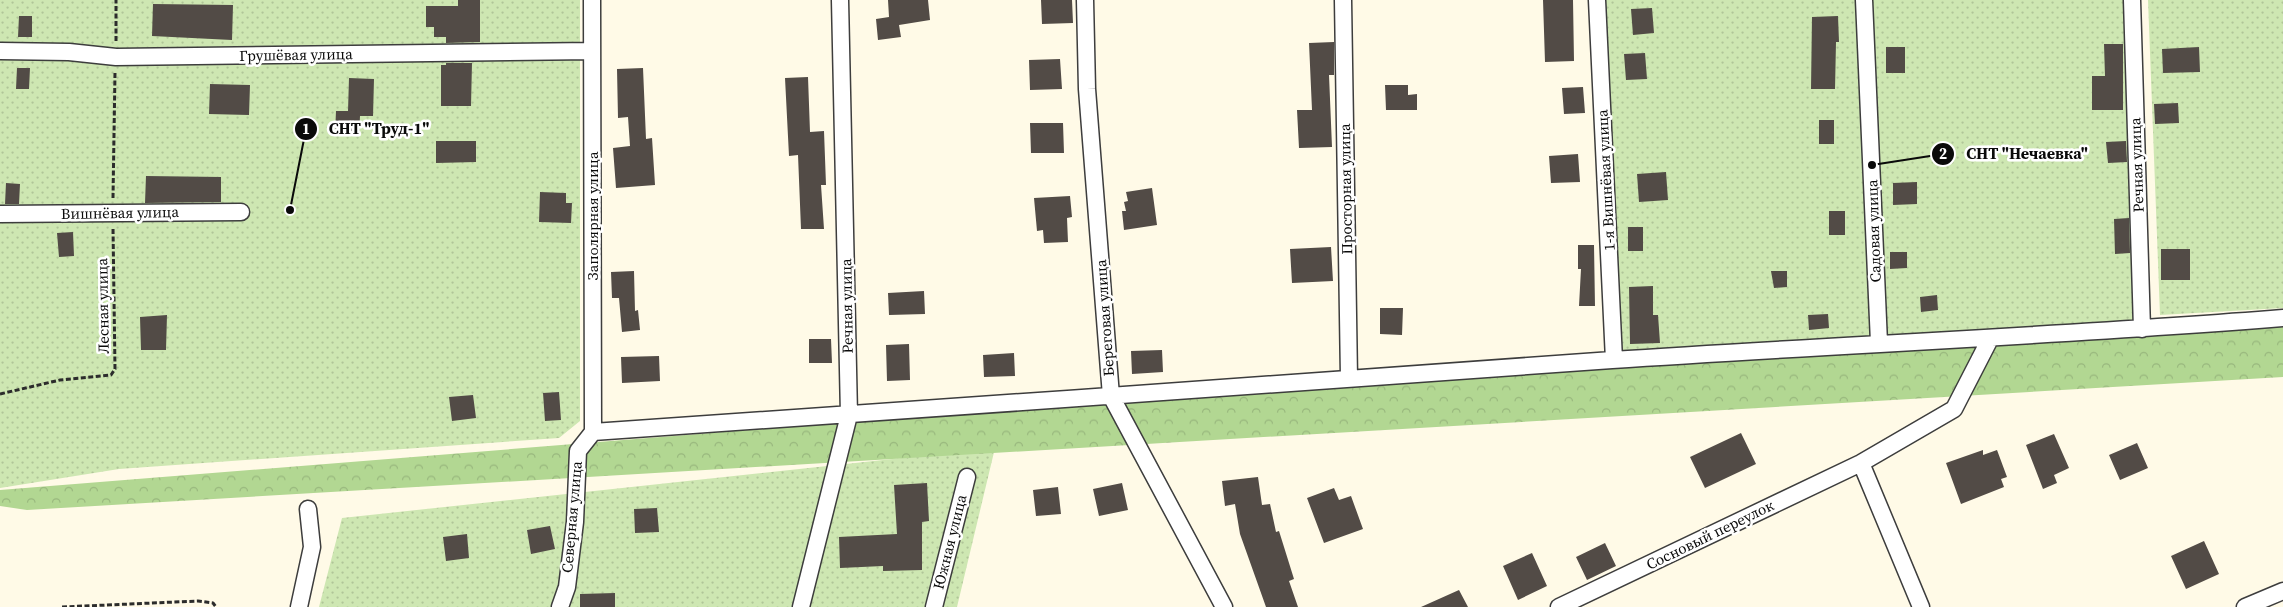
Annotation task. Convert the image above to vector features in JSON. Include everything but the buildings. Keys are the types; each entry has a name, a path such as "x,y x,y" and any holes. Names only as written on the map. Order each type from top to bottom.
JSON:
{"street":[{"name":"Заполярная улица","path":"592,0 593,432"},
{"name":"Речная улица","path":"801,607 849,415 840,0"},
{"name":"Береговая улица","path":"1085,0 1087,89 1111,396 1224,607"},
{"name":"Просторная улица","path":"1343,0 1349,378"},
{"name":"1-я Вишнёвая улица","path":"1597,0 1614,360"},
{"name":"Садовая улица","path":"1864,0 1879,343"},
{"name":"Речная улица","path":"2132,0 2142,329"},
{"name":"Грушёвая улица","path":"0,51 68,52 116,57 592,51"},
{"name":"Вишнёвая улица","path":"0,214 241,212"},
{"path":"593,432 1614,360 1879,343 1990,339 2283,318"},
{"name":"Сосновый переулок","path":"1559,607 1861,463 1954,409 1990,339"},
{"name":"Северная улица","path":"560,607 567,587 575,522 578,451 593,432"},
{"path":"1861,463 1922,607"},
{"name":"Южная улица","path":"934,607 967,477"},
{"path":"300,607 312,547 308,509"},
{"path":"2245,607 2283,591"}],"path":[{"name":"Лесная улица","path":"0,394 60,380 111,375 115,369 113,212 116,0"},
{"path":"62,607 198,601 213,604 216,607"}],"green space":[{"path":"0,0 580,0 580,421 559,438 119,469 0,488"},
{"path":"1600,0 2133,0 2142,329 1614,360"},
{"path":"2148,0 2283,0 2283,308 2160,315"},
{"path":"2283,322 2283,377 27,510 0,506 0,490 1499,370"},
{"path":"995,448 957,607 319,607 342,518"}],"place":[{"name":"СНТ \"Нечаевка\"","path":"1872,165"},
{"name":"СНТ \"Труд-1\"","path":"290,210"}]}
